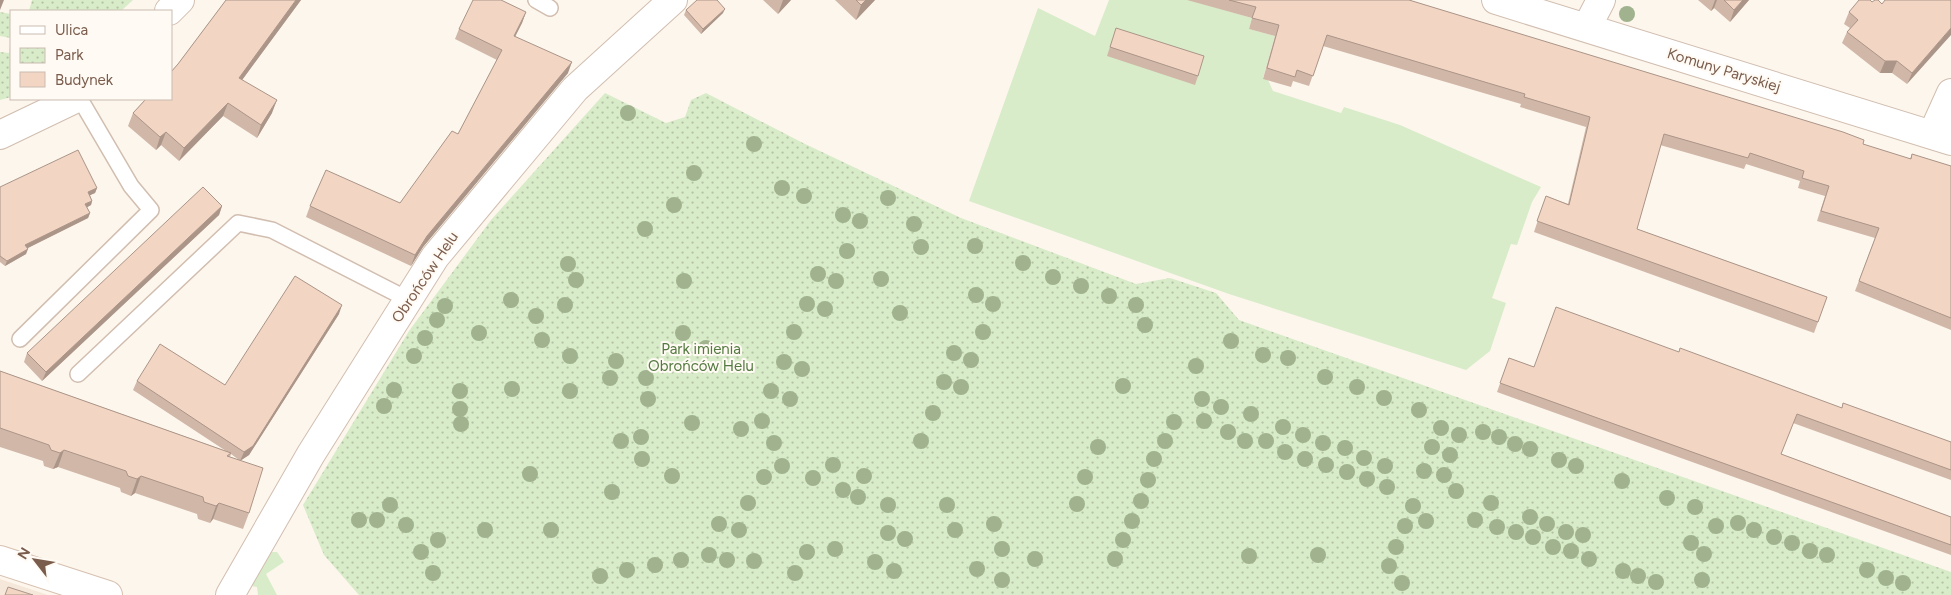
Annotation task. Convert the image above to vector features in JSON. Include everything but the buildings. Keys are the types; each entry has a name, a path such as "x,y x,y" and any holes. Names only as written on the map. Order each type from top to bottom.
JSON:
{"street":[{"path":"170,10 180,0"},
{"name":"Obrońców Helu","path":"230,595 311,454 435,257 575,89 673,0"},
{"name":"Komuny Paryskiej","path":"1496,0 1941,138"},
{"path":"1587,27 1601,0"},
{"path":"1941,138 1951,93"},
{"path":"0,135 73,100"},
{"path":"0,560 108,595"}],"lane":[{"path":"536,0 550,8"},
{"path":"20,339 151,210 126,177 81,100"},
{"path":"78,374 238,223 272,230 408,300"}],"shaded area":[{"path":"0,579 48,595 0,595"}],"green space":[{"path":"32,0 133,0 122,10 29,10"},
{"path":"1109,0 1189,0 1252,18 1249,29 1275,36 1263,78 1268,80 1273,91 1341,113 1344,107 1400,125 1541,187 1532,202 1517,245 1511,244 1492,298 1506,303 1490,351 1466,370 1229,294 969,201 1038,8 1095,36"},
{"path":"0,12 10,14 10,38 0,36"},
{"path":"10,46 10,97 0,100 0,52 9,53"},
{"name":"Park imienia Obrońców Helu","path":"605,93 666,123 685,117 691,100 706,93 803,143 961,218 1136,284 1170,278 1216,293 1239,320 1951,572 1951,595 359,595 324,555 303,505 409,331 491,220"},
{"path":"268,552 277,552 284,562 266,574 277,595 258,595 257,587 251,586"}]}
